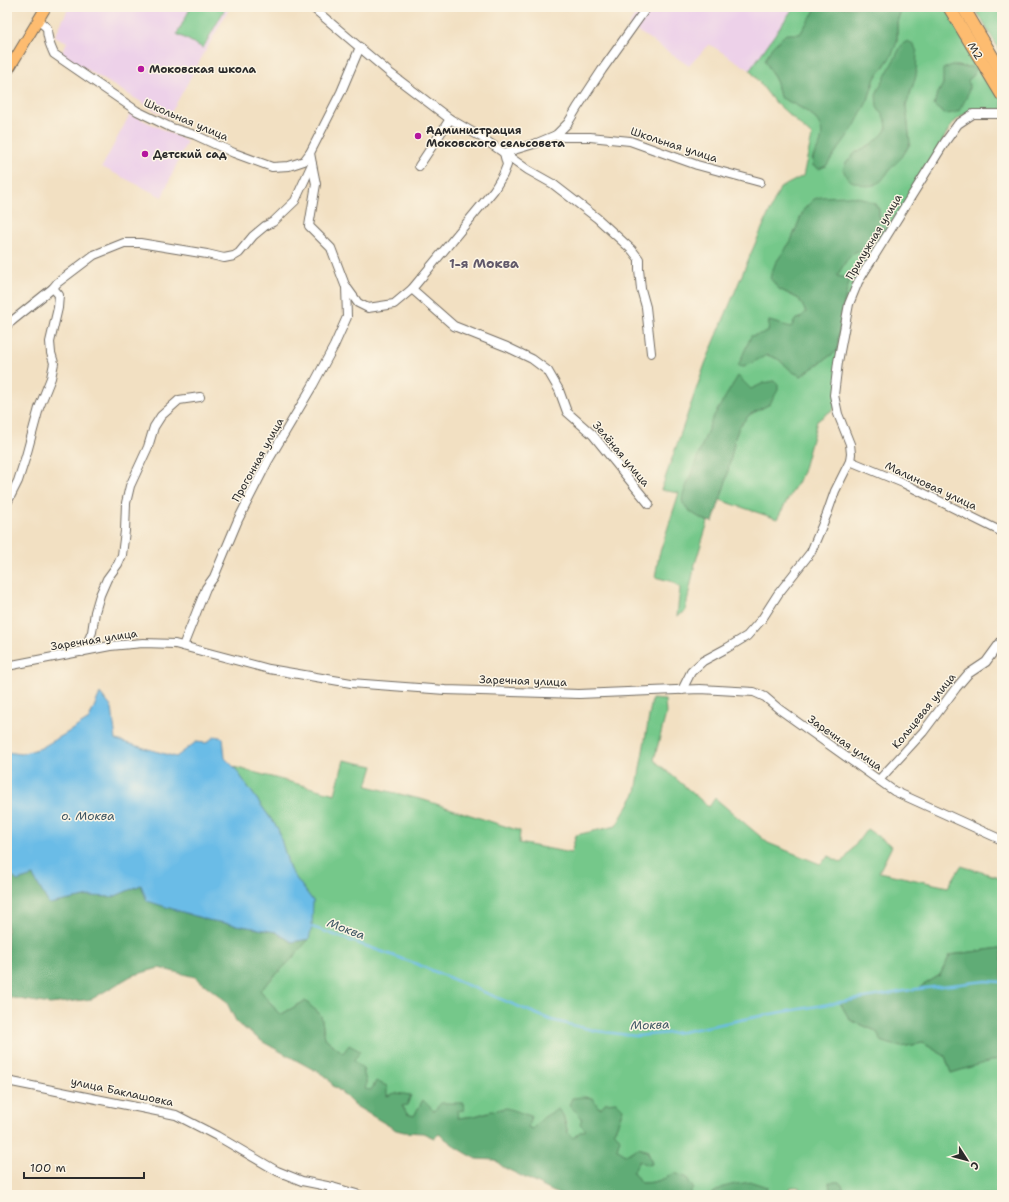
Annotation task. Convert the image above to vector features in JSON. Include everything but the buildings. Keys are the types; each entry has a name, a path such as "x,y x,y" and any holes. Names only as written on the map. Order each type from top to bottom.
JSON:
{"highway":[{"name":"М2","path":"949,7 1002,95"},
{"path":"963,7 1002,73"}],"main road":[{"path":"7,72 46,7"}],"street":[{"path":"312,7 391,74 450,120 481,137 528,170 553,184 597,218 632,250 639,259 640,283 646,307 651,353"},
{"path":"504,153 537,143 556,135 568,123 602,70 647,7"},
{"name":"Школьная улица","path":"38,20 47,28 48,40 54,54 137,111 172,128 195,135 234,153 272,167 289,166 304,161 310,153"},
{"path":"360,48 341,92 310,153 316,184 309,226 331,248 346,285 358,303 368,308 394,304 412,289 494,190 508,166 504,153"},
{"name":"Прилужная улица","path":"682,690 691,672 703,661 747,636 762,619 778,594 811,552 835,491 850,461 850,444 838,414 834,395 838,362 850,304 858,282 945,142 958,124 973,114 1002,114"},
{"path":"418,166 450,120"},
{"name":"Школьная улица","path":"556,135 563,137 590,137 630,141 697,165 760,182"},
{"path":"7,325 53,288 57,283 94,255 124,243 140,243 224,258 234,256 239,253 253,236 265,226 273,222 295,201 312,164"},
{"name":"Прогонная улица","path":"183,646 206,588 214,577 238,520 254,487 334,346 347,317 346,285"},
{"path":"7,502 18,481 40,408 51,378 54,363 51,354 50,342 58,308 59,295 53,288"},
{"name":"Зелёная улица","path":"412,289 454,326 507,347 532,359 548,371 559,390 568,412 593,434 649,504"},
{"path":"82,652 92,632 95,612 100,595 107,579 118,564 122,555 126,503 130,486 148,447 154,427 161,416 179,400 200,397"},
{"name":"Малиновая улица","path":"850,461 903,484 1002,532"},
{"name":"Кольцевая улица","path":"879,780 923,732 968,674 986,662 1002,640"},
{"name":"Заречная улица","path":"7,666 110,646 142,643 175,644 269,669 351,683 444,690 579,694 700,689 754,692 765,697 779,709 894,791 1002,840"},
{"name":"улица Баклашовка","path":"7,1080 176,1115 217,1136 277,1171 331,1191 360,1195"}],"shaded area":[{"name":"Моковская школа","path":"69,7 191,7 177,34 203,48 226,7 230,7 168,118 61,54 67,42 55,36"},
{"path":"640,7 794,7 750,70 709,44 689,66 629,25"},
{"name":"Детский сад","path":"130,114 187,141 162,197 102,167"}],"green space":[{"path":"191,7 226,7 203,48 177,34"},
{"path":"794,7 817,7 800,34 765,60 777,83 780,97 810,114 821,126 821,142 812,159 826,166 868,100 875,78 884,67 897,42 897,22 902,7 950,7 1002,94 1002,113 988,110 977,111 963,115 952,124 848,304 835,408 817,421 803,472 777,519 720,500 739,427 749,415 770,404 764,383 751,390 682,500 689,510 708,522 695,564 685,612 677,616 680,588 673,582 655,577 659,555 679,493 661,490 705,364 751,253 780,188 803,176 812,136 772,99 750,70","holes":["952,65 972,67 974,75 968,80 936,97 943,84 944,69","916,76 906,106 910,144 902,157 881,181 855,153 876,141 885,132 887,127 886,121 877,107","804,209 879,209 879,216 884,224 874,246 855,252 846,261 837,276 850,279 845,296 837,351 801,376 793,372 778,359 767,355 769,321 791,328 796,319 800,318 806,312 799,299 779,289 775,264 791,241"]},
{"path":"817,7 902,7 897,22 897,42 892,55 875,78 868,100 854,127 826,166 819,169 813,166 813,158 821,140 822,132 819,124 815,118 802,108 780,97 777,83 765,60 772,47 786,34 800,34"},
{"path":"974,7 1002,7 1002,52 997,46"},
{"path":"908,41 914,45 917,52 916,76 906,106 910,143 902,157 881,181 874,185 866,186 851,181 846,176 843,169 846,163 855,153 873,143 887,128 886,121 877,107 876,94 902,44"},
{"path":"952,65 972,67 975,70 974,75 968,80 968,92 959,111 948,114 934,106 936,97 943,84 943,69"},
{"path":"848,196 862,198 874,203 879,209 879,216 884,224 882,234 874,246 855,252 846,261 837,276 850,279 845,296 837,351 801,376 793,372 778,359 767,355 744,367 738,366 751,336 768,332 769,321 791,327 796,319 800,318 806,312 799,299 779,289 770,278 775,264 791,241 804,209 814,199 821,197"},
{"path":"738,376 751,389 764,383 774,381 778,385 778,390 770,404 749,415 739,427 735,438 726,481 713,522 709,522 686,508 682,500 712,419"},
{"path":"652,699 665,700 666,714 654,760 709,807 715,798 768,843 820,864 829,856 842,863 867,829 892,846 879,872 948,887 961,866 1002,878 1002,948 950,955 940,975 917,989 840,1002 850,1020 876,1031 901,1047 923,1043 945,1056 951,1073 1002,1057 1002,1195 843,1195 843,1187 839,1182 829,1183 831,1195 800,1195 799,1187 790,1187 787,1195 765,1195 767,1187 714,1192 712,1195 691,1195 675,1173 659,1181 641,1183 633,1172 639,1160 652,1164 648,1151 639,1148 625,1155 617,1149 614,1131 623,1109 598,1107 578,1114 582,1118 586,1130 580,1132 573,1138 568,1133 563,1115 544,1117 532,1129 492,1111 475,1116 458,1118 457,1111 434,1111 423,1100 414,1116 407,1114 402,1105 407,1105 411,1095 387,1096 376,1082 371,1091 364,1089 367,1084 363,1069 325,1038 321,1015 305,1001 280,1015 260,990 290,961 313,901 290,870 278,829 234,767 335,794 344,760 373,766 367,786 424,800 520,831 519,843 571,853 576,835 616,826 636,792"},
{"path":"7,869 17,881 33,876 49,904 90,896 113,897 141,885 148,901 208,920 276,932 292,942 309,939 290,961 260,990 280,1015 305,1001 321,1015 325,1038 343,1053 349,1045 360,1051 354,1061 363,1069 366,1082 365,1089 371,1090 376,1081 387,1086 387,1096 395,1093 411,1095 407,1105 402,1106 407,1114 414,1116 423,1100 434,1111 441,1103 463,1103 464,1110 457,1111 458,1118 475,1116 506,1108 531,1116 528,1127 532,1129 544,1117 558,1109 563,1115 568,1133 573,1138 580,1132 586,1130 580,1124 582,1118 569,1105 572,1098 593,1098 598,1107 601,1108 605,1103 616,1102 623,1109 614,1131 620,1139 617,1149 625,1155 639,1148 648,1152 652,1164 647,1165 639,1161 633,1172 641,1183 659,1181 675,1173 687,1178 693,1188 690,1193 691,1195 560,1195 503,1167 495,1160 476,1159 456,1147 439,1134 434,1138 423,1133 396,1130 354,1105 333,1086 327,1077 263,1042 237,1023 226,1001 195,977 159,968 131,976 92,999 50,1004 7,997"},
{"path":"1002,948 1001,1058 951,1073 945,1056 923,1043 901,1047 882,1042 876,1031 850,1020 840,1003 917,989 940,975 950,955"},
{"path":"752,1182 767,1187 765,1195 712,1195 716,1191 725,1187"},
{"path":"829,1182 839,1182 843,1187 843,1195 831,1195"}],"water":[{"name":"о. Моква","path":"100,693 112,708 116,740 176,757 196,742 206,743 215,736 223,738 225,758 234,767 278,829 290,870 313,901 312,927 309,939 292,942 276,932 208,920 147,901 141,885 113,897 90,896 49,904 33,876 17,881 7,869 7,752 21,754 41,748 89,719"}],"waterway":[{"name":"Моква","path":"312,927 414,963 551,1020 597,1031 636,1036 682,1032 765,1015 917,989 986,981 1002,982"}],"place":[{"name":"Моковская школа","path":"141,69"},
{"name":"Администрация Моковского сельсовета","path":"418,136"},
{"name":"Детский сад","path":"145,154"}],"district":[{"name":"1-я Моква","path":"484,263"}]}
